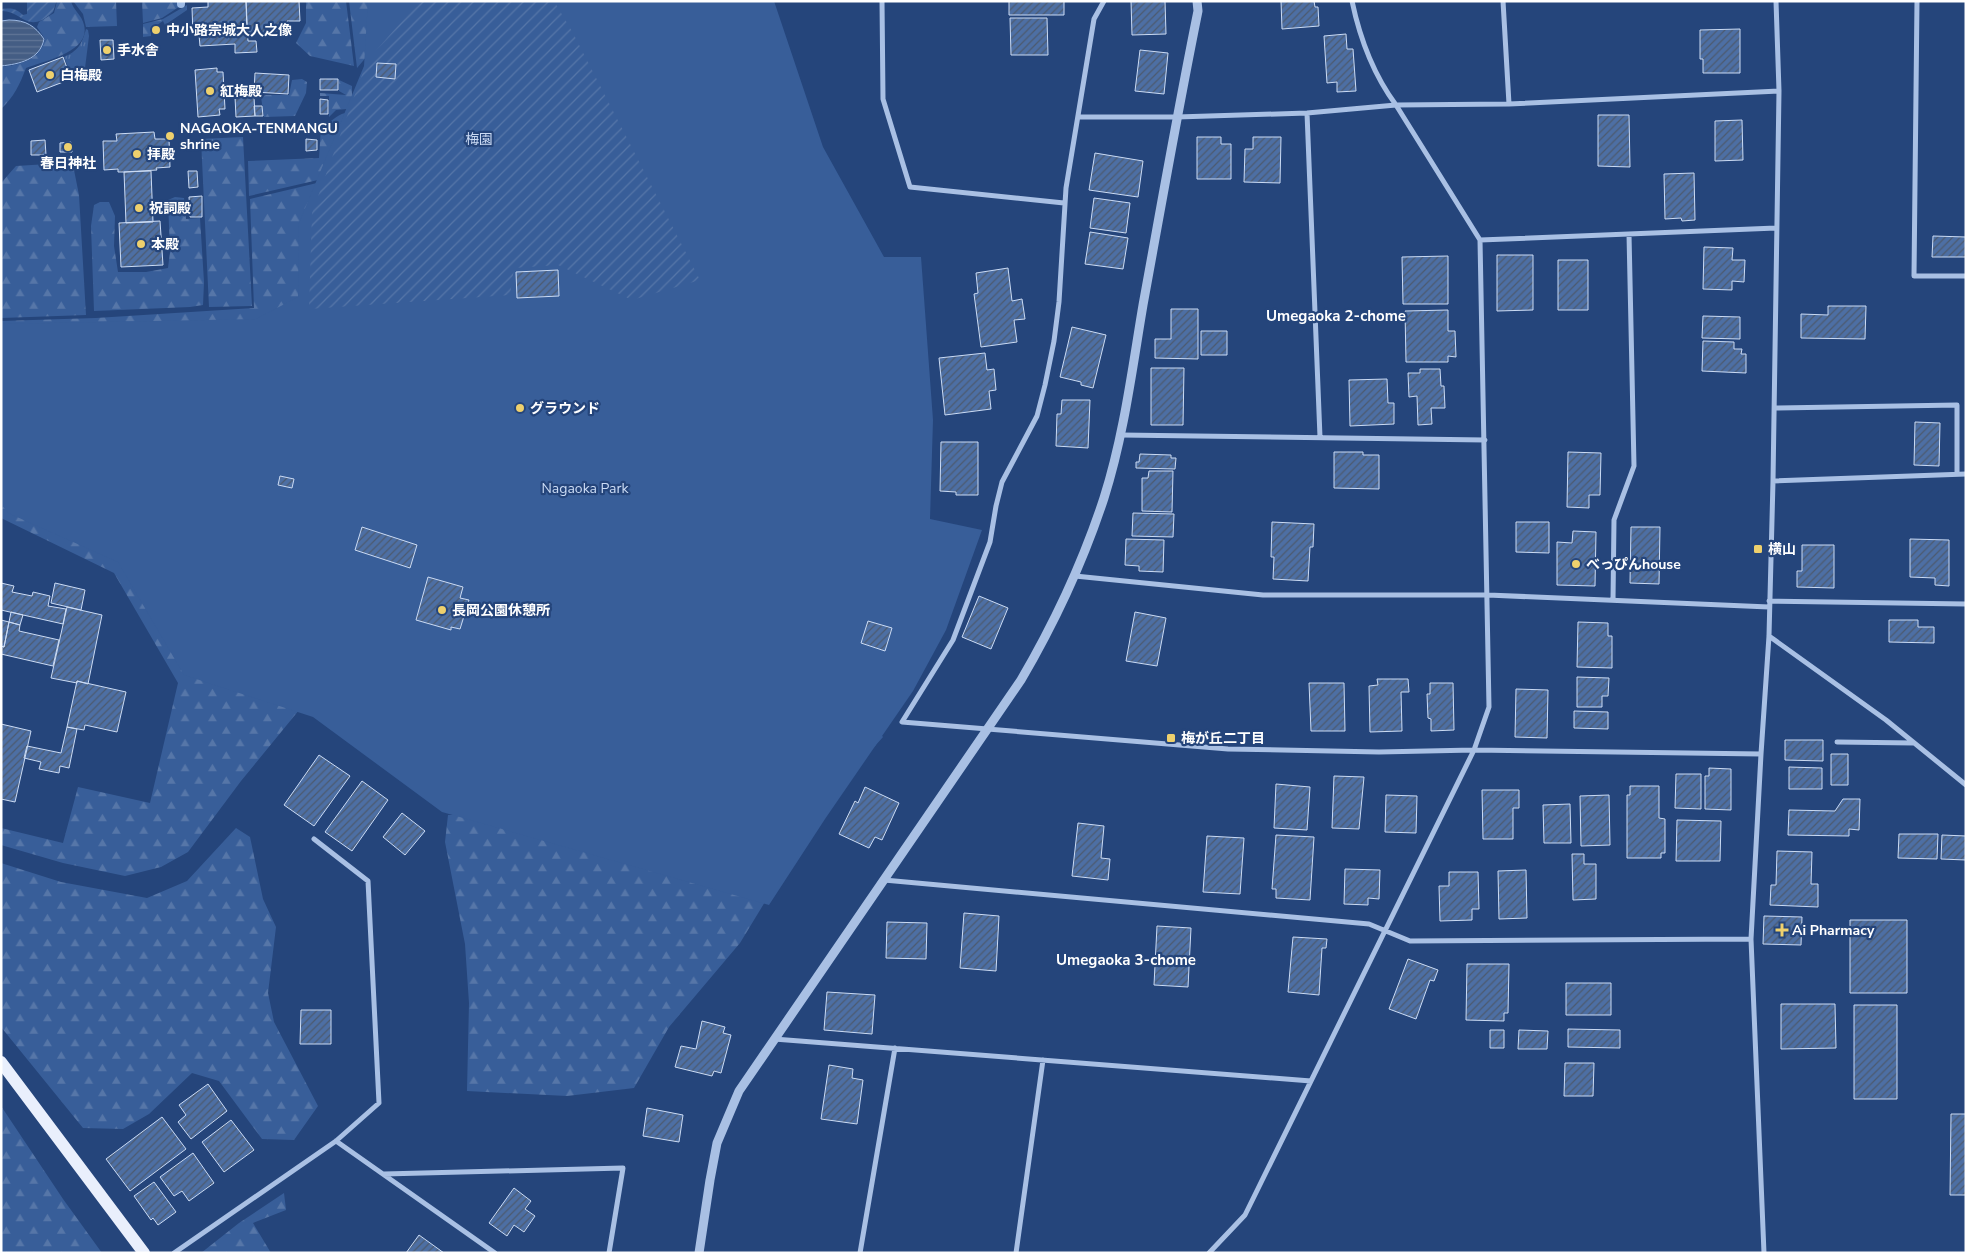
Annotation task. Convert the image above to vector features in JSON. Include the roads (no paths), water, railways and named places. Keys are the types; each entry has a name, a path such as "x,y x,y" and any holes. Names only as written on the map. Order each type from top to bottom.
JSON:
{"main road":[{"path":"1,1062 144,1253"}],"street":[{"path":"882,1 883,99 910,187 1064,203"},
{"path":"1104,1 1094,19 1064,203 1054,341 1037,416 1002,482 990,542 953,640 902,722 1228,749 1379,752 1474,750 1760,754"},
{"path":"699,1253 713,1162 724,1125 739,1091 988,729 1036,655 1075,576 1104,497 1120,435 1198,11 1197,1"},
{"path":"1209,1253 1245,1215 1474,750 1489,707 1480,240 1396,105 1383,88 1368,56 1352,1"},
{"path":"1503,1 1509,104"},
{"path":"1764,1253 1751,938 1760,754 1769,636 1775,408 1779,91 1776,1"},
{"path":"1917,1 1914,276 1966,276"},
{"path":"1078,117 1177,117 1307,112 1396,105 1509,104 1779,91"},
{"path":"1307,112 1320,437"},
{"path":"1480,240 1776,228"},
{"path":"1613,600 1614,520 1634,466 1629,234"},
{"path":"1775,408 1957,405 1957,474"},
{"path":"1120,435 1485,440"},
{"path":"1773,481 1966,474"},
{"path":"1075,576 1263,595 1488,595 1769,604 1966,604"},
{"path":"1769,636 1886,720 1966,785"},
{"path":"1837,742 1914,743"},
{"path":"174,1253 336,1141 379,1103 368,881 314,839"},
{"path":"884,880 1368,924 1410,941 1751,938"},
{"path":"774,1038 1311,1081"},
{"path":"860,1253 895,1048"},
{"path":"1016,1253 1043,1060"},
{"path":"336,1141 495,1253"},
{"path":"384,1174 623,1168 608,1253"}],"place":[{"name":"中小路宗城大人之像","path":"156,30"},
{"name":"手水舎","path":"107,50"},
{"name":"白梅殿","path":"50,75"},
{"name":"紅梅殿","path":"210,91"},
{"name":"NAGAOKA-TENMANGU shrine","path":"170,136"},
{"name":"春日神社","path":"68,147"},
{"name":"拝殿","path":"137,154"},
{"name":"祝詞殿","path":"139,208"},
{"name":"本殿","path":"141,244"},
{"name":"グラウンド","path":"520,408"},
{"name":"横山","path":"1758,549"},
{"name":"べっぴんhouse","path":"1576,564"},
{"name":"長岡公園休憩所","path":"442,610"},
{"name":"梅が丘二丁目","path":"1171,738"},
{"name":"Ai Pharmacy","path":"1782,930"}],"district":[{"name":"Umegaoka 2-chome","path":"1336,316"},
{"name":"Umegaoka 3-chome","path":"1126,960"}],"park label":[{"name":"梅園","path":"479,139"},
{"name":"Nagaoka Park","path":"585,488"}]}
